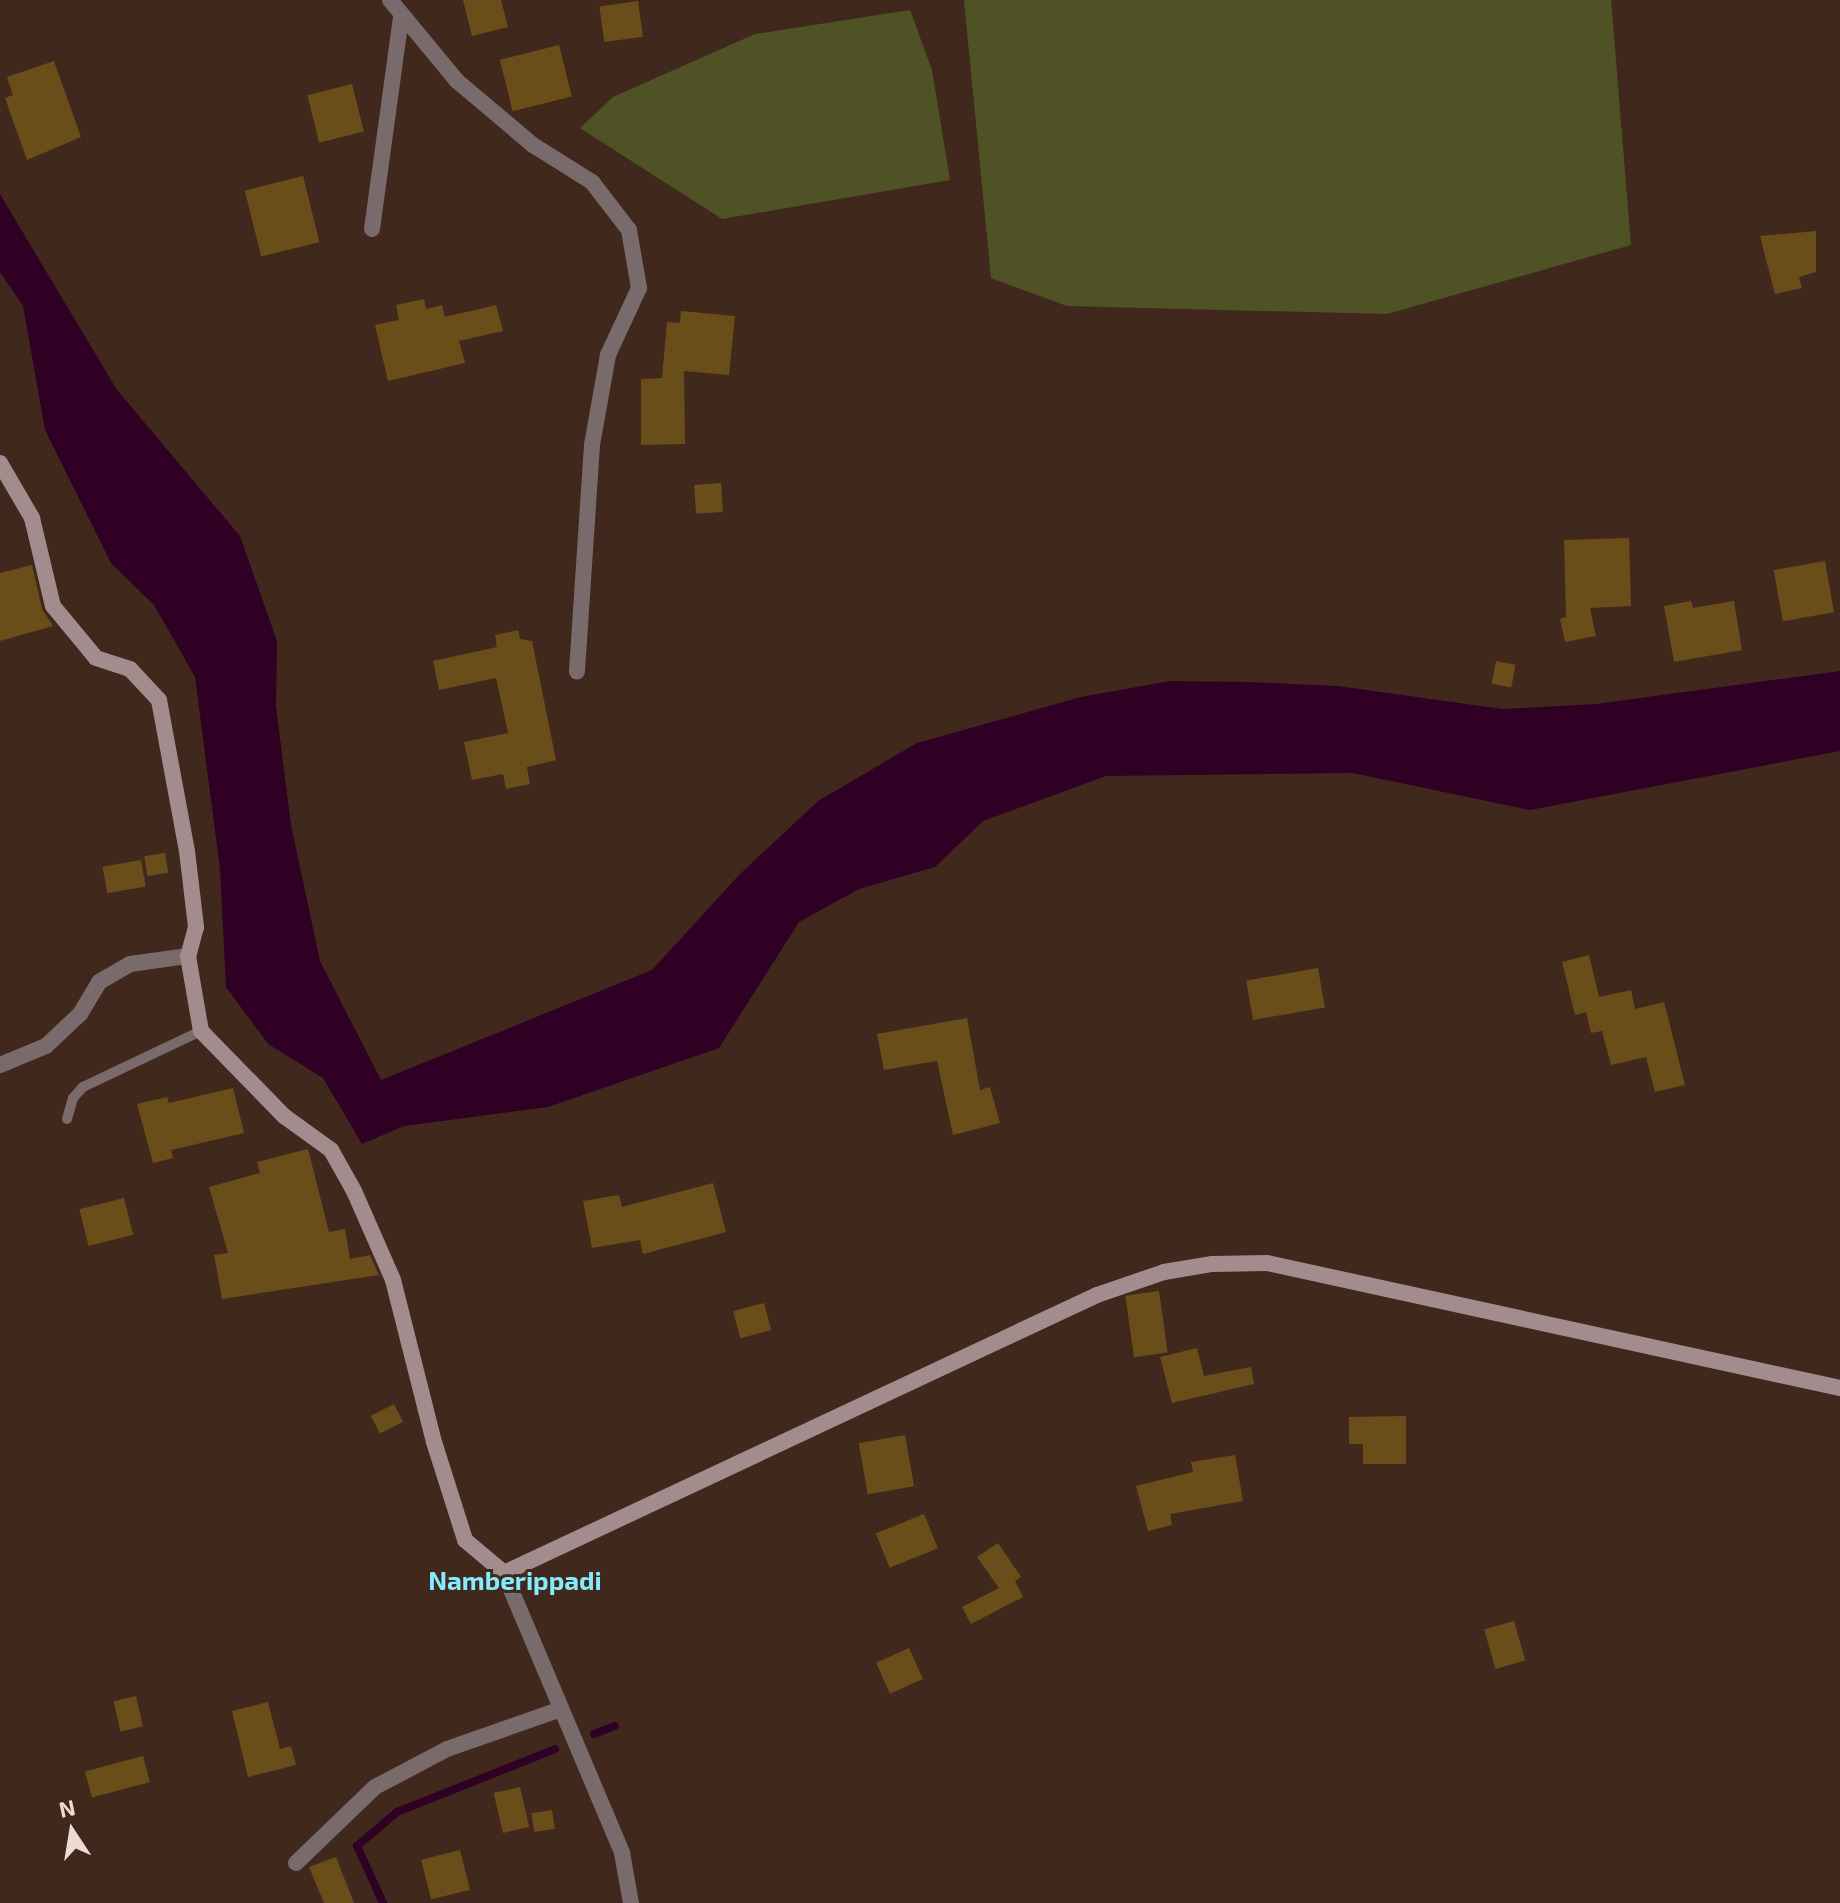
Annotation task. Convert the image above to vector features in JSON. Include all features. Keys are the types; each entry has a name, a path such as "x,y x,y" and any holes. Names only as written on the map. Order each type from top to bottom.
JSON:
{"main road":[{"path":"0,463 32,518 53,606 96,658 130,669 159,700 196,927 188,956 201,1031 284,1116 331,1150 354,1191 393,1280 434,1442 465,1540 504,1573 1097,1295 1164,1272 1212,1264 1267,1263 1840,1388"}],"street":[{"path":"390,0 401,18 457,81 533,145 592,182 629,230 639,288 608,355 592,445 577,672"},
{"path":"372,229 401,18"},
{"path":"0,1065 46,1046 80,1014 99,982 130,964 188,956"},
{"path":"504,1573 622,1853 631,1903"},
{"path":"296,1863 375,1787 447,1749 561,1709"}],"lane":[{"path":"67,1119 73,1098 83,1087 201,1031"}],"green space":[{"path":"964,0 1611,0 1631,245 1387,314 1067,306 991,278"},
{"path":"910,10 932,70 950,180 722,219 580,128 613,97 755,34"}],"shaded area":[{"path":"0,194 117,390 240,536 277,641 276,706 291,825 320,961 381,1080 652,970 739,875 818,801 917,743 1081,697 1170,681 1249,682 1338,686 1502,709 1596,704 1840,671 1840,751 1530,810 1353,773 1106,776 983,821 935,867 859,889 799,922 719,1048 548,1107 404,1126 362,1144 323,1078 268,1044 226,987 220,869 195,677 154,605 111,563 45,430 23,306 0,272"}],"building":[{"path":"463,0 501,0 508,27 472,36"},
{"path":"638,1 643,37 604,42 599,6"},
{"path":"559,45 572,96 513,111 500,60"},
{"path":"54,61 81,137 27,160 5,98 13,95 7,77"},
{"path":"352,84 364,132 319,143 307,95"},
{"path":"303,176 319,242 261,256 245,191"},
{"path":"1816,231 1816,272 1799,277 1802,288 1775,294 1760,236"},
{"path":"424,299 426,309 442,305 445,317 496,305 503,331 459,341 465,363 388,381 375,325 399,320 396,305"},
{"path":"681,311 735,316 729,375 684,371 685,444 641,445 641,379 662,378 667,322 680,323"},
{"path":"721,483 723,512 696,514 694,485"},
{"path":"1629,538 1631,606 1590,608 1596,636 1565,642 1560,619 1566,617 1564,540"},
{"path":"1825,561 1834,612 1783,621 1774,570"},
{"path":"32,565 42,609 53,626 0,641 0,573"},
{"path":"1691,601 1693,608 1734,601 1742,650 1674,662 1664,606"},
{"path":"518,630 520,639 532,641 556,760 527,767 530,784 506,789 503,774 472,780 464,742 508,733 496,678 439,690 433,661 497,647 495,635"},
{"path":"1496,661 1516,665 1511,687 1492,684"},
{"path":"165,853 168,873 147,876 144,856"},
{"path":"141,860 146,887 107,893 103,867"},
{"path":"1589,955 1599,997 1631,990 1635,1009 1664,1002 1685,1085 1655,1092 1646,1057 1611,1065 1602,1031 1591,1033 1586,1012 1575,1015 1562,962"},
{"path":"1318,968 1325,1007 1253,1020 1246,981"},
{"path":"967,1018 980,1090 990,1087 1000,1123 953,1135 937,1061 884,1070 877,1034"},
{"path":"233,1088 244,1133 171,1150 173,1158 153,1163 137,1104 167,1097 169,1103"},
{"path":"308,1149 329,1232 345,1229 350,1259 370,1255 379,1275 222,1299 214,1255 228,1253 209,1187 260,1173 257,1162"},
{"path":"713,1183 726,1232 643,1254 640,1240 592,1248 583,1201 619,1195 622,1207"},
{"path":"124,1198 133,1235 89,1246 79,1209"},
{"path":"1159,1291 1168,1352 1134,1357 1125,1296"},
{"path":"764,1303 771,1330 740,1338 733,1311"},
{"path":"1197,1348 1204,1376 1251,1367 1254,1384 1172,1403 1160,1357"},
{"path":"394,1404 403,1422 380,1434 371,1416"},
{"path":"1406,1416 1406,1464 1363,1464 1363,1444 1349,1444 1349,1417"},
{"path":"905,1435 914,1486 868,1494 859,1443"},
{"path":"1235,1455 1243,1501 1170,1514 1172,1525 1148,1531 1136,1486 1193,1472 1191,1462"},
{"path":"924,1514 938,1548 890,1568 876,1533"},
{"path":"998,1543 1021,1577 1015,1581 1023,1597 971,1624 962,1607 999,1588 977,1557"},
{"path":"1514,1621 1525,1660 1496,1669 1484,1630"},
{"path":"909,1648 923,1679 890,1694 876,1663"},
{"path":"136,1696 143,1726 121,1731 114,1701"},
{"path":"268,1702 280,1749 291,1746 296,1765 248,1777 232,1711"},
{"path":"143,1756 150,1782 92,1798 85,1772"},
{"path":"520,1787 529,1827 503,1833 494,1793"},
{"path":"552,1810 555,1829 534,1832 531,1813"},
{"path":"460,1850 470,1890 431,1899 421,1860"},
{"path":"336,1857 354,1903 324,1903 309,1867"}],"waterway":[{"path":"594,1734 615,1726"},
{"path":"383,1903 357,1846 397,1812 555,1749"}],"district":[{"name":"Namberippadi","path":"515,1580"}]}
